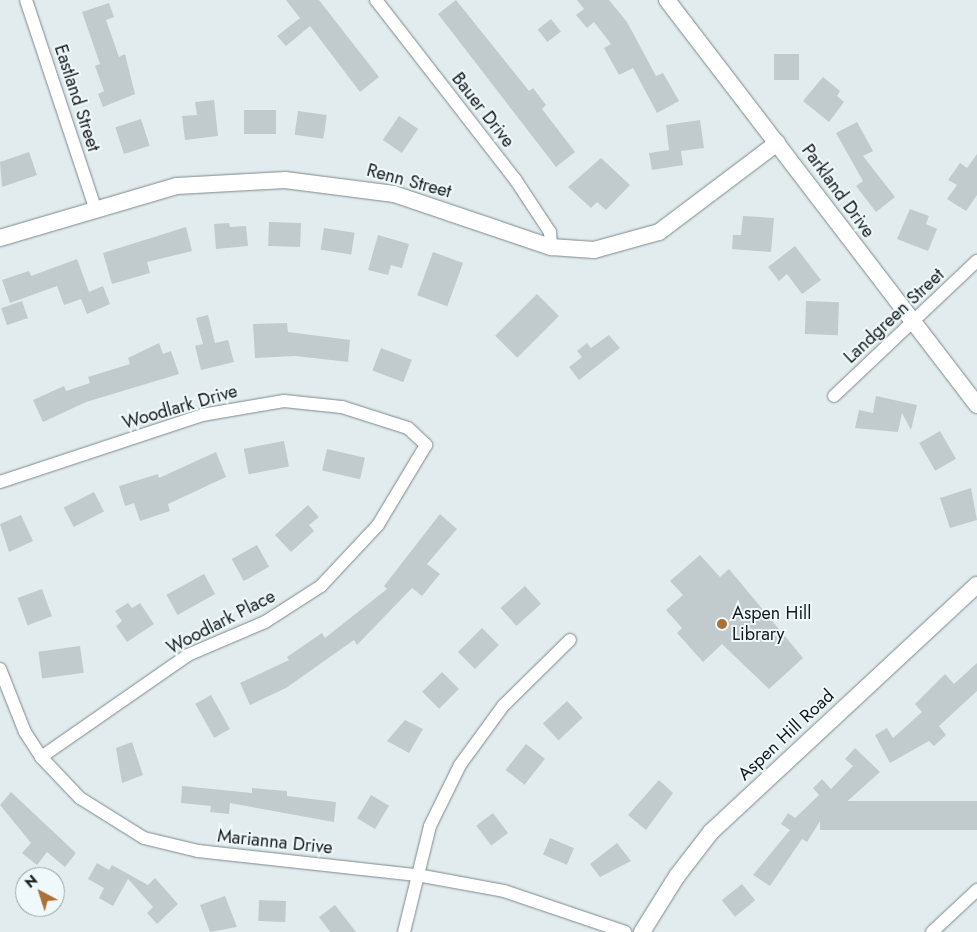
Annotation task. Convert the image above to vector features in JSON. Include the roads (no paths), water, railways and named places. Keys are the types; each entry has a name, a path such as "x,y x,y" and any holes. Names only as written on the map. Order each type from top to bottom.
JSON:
{"street":[{"name":"Eastland Street","path":"26,0 94,207"},
{"name":"Bauer Drive","path":"376,0 514,179 550,232 551,248"},
{"name":"Parkland Drive","path":"667,0 777,143 911,325 977,405"},
{"name":"Renn Street","path":"0,238 94,207 177,186 319,181 394,194 551,248 594,250 659,232 777,143"},
{"name":"Landgreen Street","path":"834,396 977,261"},
{"name":"Woodlark Drive","path":"0,482 202,415 284,400 342,407 408,428 426,445"},
{"name":"Woodlark Place","path":"41,756 188,655 264,622 321,586 378,525 426,445"},
{"name":"Aspen Hill Road","path":"642,932 676,876 712,832 977,585"},
{"path":"404,932 430,826 460,764 503,706 570,640"},
{"name":"Marianna Drive","path":"0,668 25,732 41,756 80,798 144,838 198,851 418,875 504,890 625,932"},
{"path":"932,932 977,890"}],"place":[{"name":"Aspen Hill Library","path":"722,624"}]}
